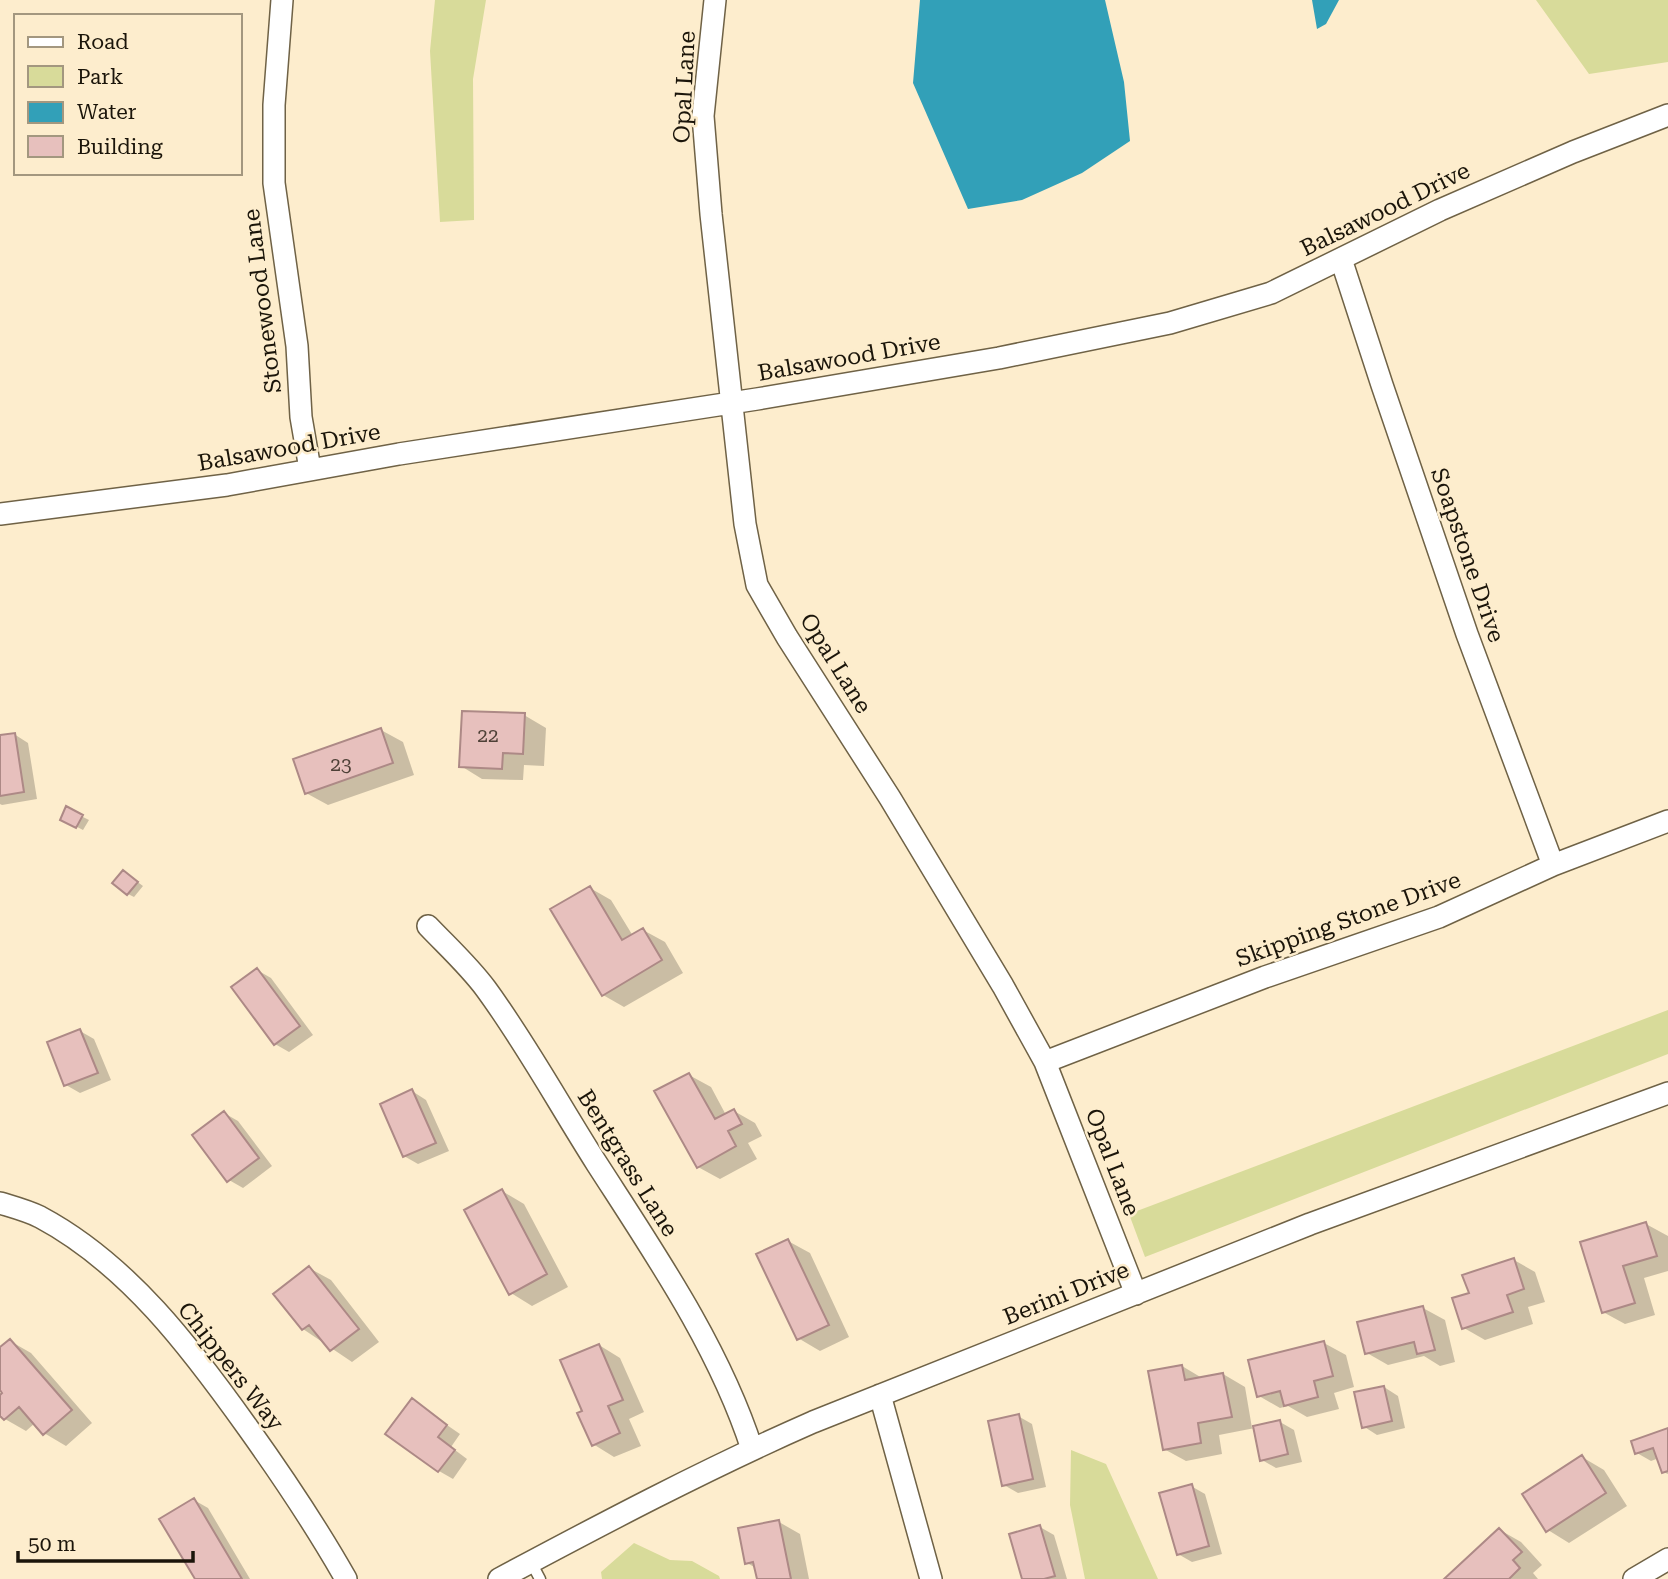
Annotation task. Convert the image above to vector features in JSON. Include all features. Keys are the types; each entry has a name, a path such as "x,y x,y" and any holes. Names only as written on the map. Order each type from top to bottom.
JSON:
{"street":[{"name":"Stonewood Lane","path":"282,0 274,105 274,183 297,346 301,417 310,469"},
{"name":"Opal Lane","path":"715,0 703,116 745,524 758,586 910,831 1045,1062 1136,1293"},
{"name":"Balsawood Drive","path":"0,514 227,485 310,469 999,358 1170,323 1271,293 1452,205 1573,152 1668,115"},
{"name":"Soapstone Drive","path":"1341,259 1467,634 1517,775 1553,864"},
{"name":"Skipping Stone Drive","path":"1045,1062 1265,977 1439,917 1553,864 1668,821"},
{"name":"Bentgrass Lane","path":"428,926 484,986 511,1024 656,1255 741,1415 751,1449"},
{"name":"Berini Drive","path":"499,1579 536,1570 628,1510 751,1449 880,1395 1310,1224 1668,1093"},
{"name":"Chippers Way","path":"0,1203 38,1216 84,1245 156,1311 201,1362 271,1460 346,1579"},
{"path":"880,1395 931,1579"},
{"path":"1634,1579 1668,1559"}],"green space":[{"path":"435,0 486,0 473,79 474,220 440,222 430,51"},
{"path":"1536,0 1668,0 1668,62 1589,74"},
{"path":"1668,1010 1668,1054 1145,1257 1129,1214"},
{"path":"1071,1450 1106,1464 1158,1579 1085,1579 1070,1505"},
{"path":"634,1543 670,1560 692,1561 720,1579 602,1579 601,1572"}],"water":[{"path":"920,0 1105,0 1124,82 1130,141 1082,173 1022,200 968,209 913,83"},
{"path":"1312,0 1339,0 1326,24 1317,29"}],"building":[{"path":"462,711 525,713 523,754 503,753 502,769 459,767"},
{"path":"381,728 393,763 305,794 293,759"},
{"path":"15,733 24,792 0,796 0,735"},
{"path":"66,806 83,815 76,828 60,820"},
{"path":"123,870 138,882 127,895 112,883"},
{"path":"590,886 622,940 643,928 662,960 602,996 550,909"},
{"path":"257,968 300,1026 274,1045 231,987"},
{"path":"80,1029 98,1073 64,1086 47,1042"},
{"path":"689,1073 715,1119 734,1109 742,1124 728,1131 736,1146 697,1168 654,1091"},
{"path":"412,1089 436,1143 403,1157 380,1104"},
{"path":"224,1111 259,1158 227,1182 192,1135"},
{"path":"502,1189 547,1274 509,1295 464,1210"},
{"path":"1646,1222 1657,1256 1623,1266 1635,1303 1602,1313 1580,1242"},
{"path":"788,1239 829,1325 797,1340 756,1254"},
{"path":"1514,1258 1524,1289 1507,1295 1513,1312 1462,1329 1452,1298 1469,1293 1462,1275"},
{"path":"309,1266 359,1329 330,1351 309,1325 302,1330 273,1294"},
{"path":"1423,1306 1435,1350 1417,1354 1414,1342 1365,1354 1357,1322"},
{"path":"10,1339 72,1410 43,1435 19,1407 4,1420 0,1416 0,1347"},
{"path":"1324,1341 1333,1376 1314,1381 1318,1397 1284,1406 1280,1391 1257,1397 1248,1360"},
{"path":"599,1344 623,1400 608,1406 620,1433 592,1446 577,1413 582,1411 560,1360"},
{"path":"1182,1365 1185,1380 1223,1373 1232,1417 1198,1423 1201,1443 1163,1450 1148,1371"},
{"path":"1384,1386 1392,1421 1362,1428 1354,1392"},
{"path":"412,1398 447,1425 438,1437 455,1450 438,1472 385,1434"},
{"path":"1019,1414 1033,1479 1002,1486 988,1421"},
{"path":"1280,1420 1288,1454 1260,1461 1253,1426"},
{"path":"1668,1428 1668,1471 1662,1473 1653,1448 1635,1454 1631,1441"},
{"path":"1582,1455 1606,1493 1546,1532 1522,1494"},
{"path":"1192,1484 1209,1546 1177,1555 1159,1493"},
{"path":"194,1498 242,1579 195,1579 159,1519"},
{"path":"779,1520 791,1579 757,1579 753,1562 745,1564 738,1528"},
{"path":"1040,1525 1055,1576 1022,1579 1009,1534"},
{"path":"1499,1528 1522,1552 1513,1560 1520,1568 1509,1579 1444,1579"}]}
